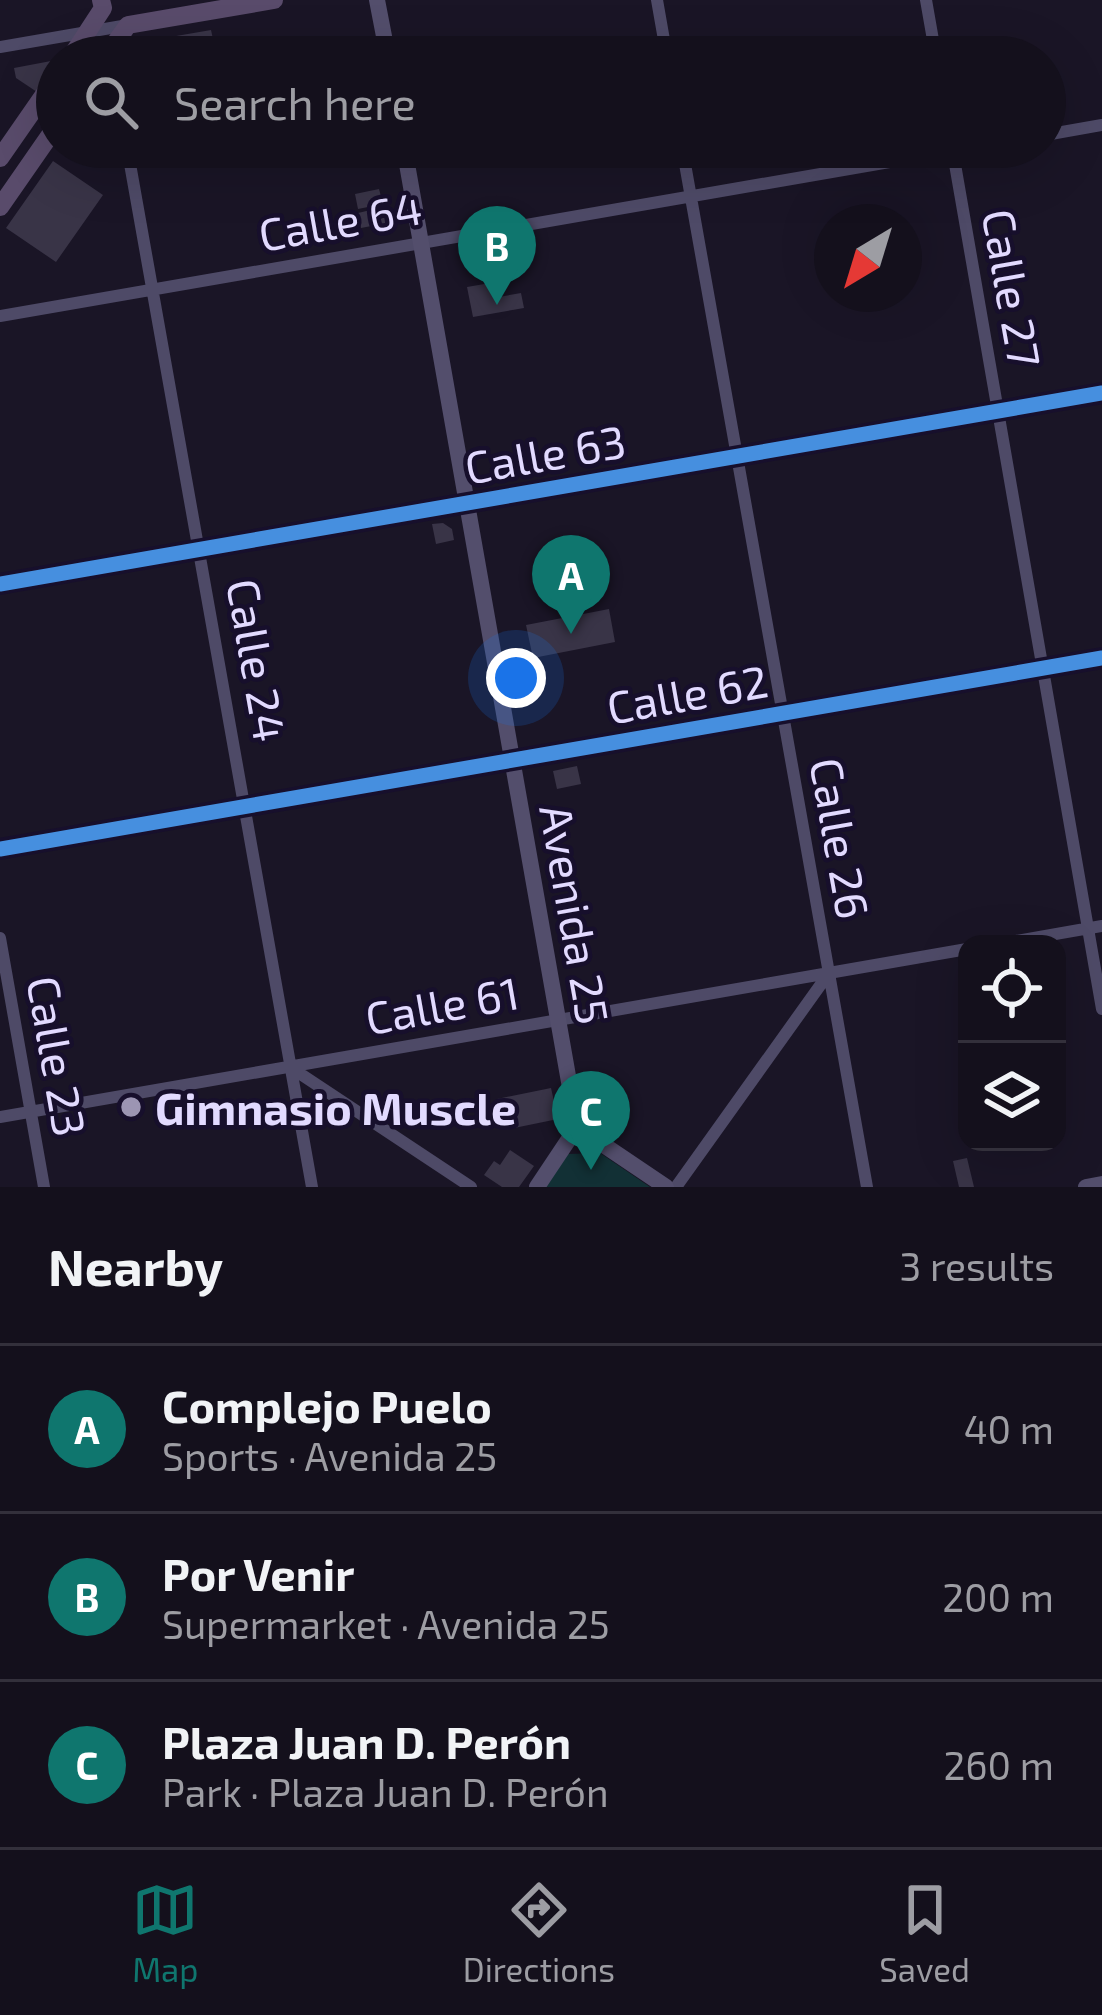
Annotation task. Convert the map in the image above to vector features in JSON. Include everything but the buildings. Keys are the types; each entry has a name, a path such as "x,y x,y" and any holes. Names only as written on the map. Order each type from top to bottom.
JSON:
{"main road":[{"path":"121,36 128,25 274,0"},
{"path":"91,36 97,30 102,4"},
{"path":"0,158 36,106"},
{"path":"0,208 36,156"}],"street":[{"path":"377,0 384,36"},
{"path":"657,0 663,36"},
{"path":"926,0 932,36"},
{"path":"63,36 128,25"},
{"path":"97,30 100,36"},
{"path":"0,47 36,41"},
{"path":"1066,131 1102,125"},
{"name":"Calle 24","path":"132,168 312,1187"},
{"name":"Avenida 25","path":"408,168 577,1127"},
{"name":"Calle 26","path":"686,168 867,1187"},
{"name":"Calle 64","path":"0,316 846,168"},
{"name":"Calle 27","path":"955,168 1042,668 1095,927 1102,1009"},
{"name":"Calle 63","path":"0,584 1102,393"},
{"name":"Calle 62","path":"0,849 1102,658"},
{"path":"1050,935 1095,927"},
{"name":"Calle 23","path":"0,938 44,1187"},
{"name":"Calle 61","path":"0,1117 958,952"},
{"path":"676,1187 829,974"},
{"path":"290,1066 471,1187"},
{"path":"537,1187 577,1127 666,1187"},
{"path":"1086,1187 1102,1184"}],"green space":[{"path":"600,1153 650,1187 546,1187 568,1154"}],"cycle path":[{"path":"0,584 1102,393"},
{"path":"0,849 1102,658"}],"place":[{"name":"Por Venir","path":"497,305"},
{"name":"Complejo Puelo","path":"571,634"},
{"name":"Gimnasio Muscle","path":"131,1107"},
{"name":"Plaza Juan D. Perón","path":"591,1170"}]}
